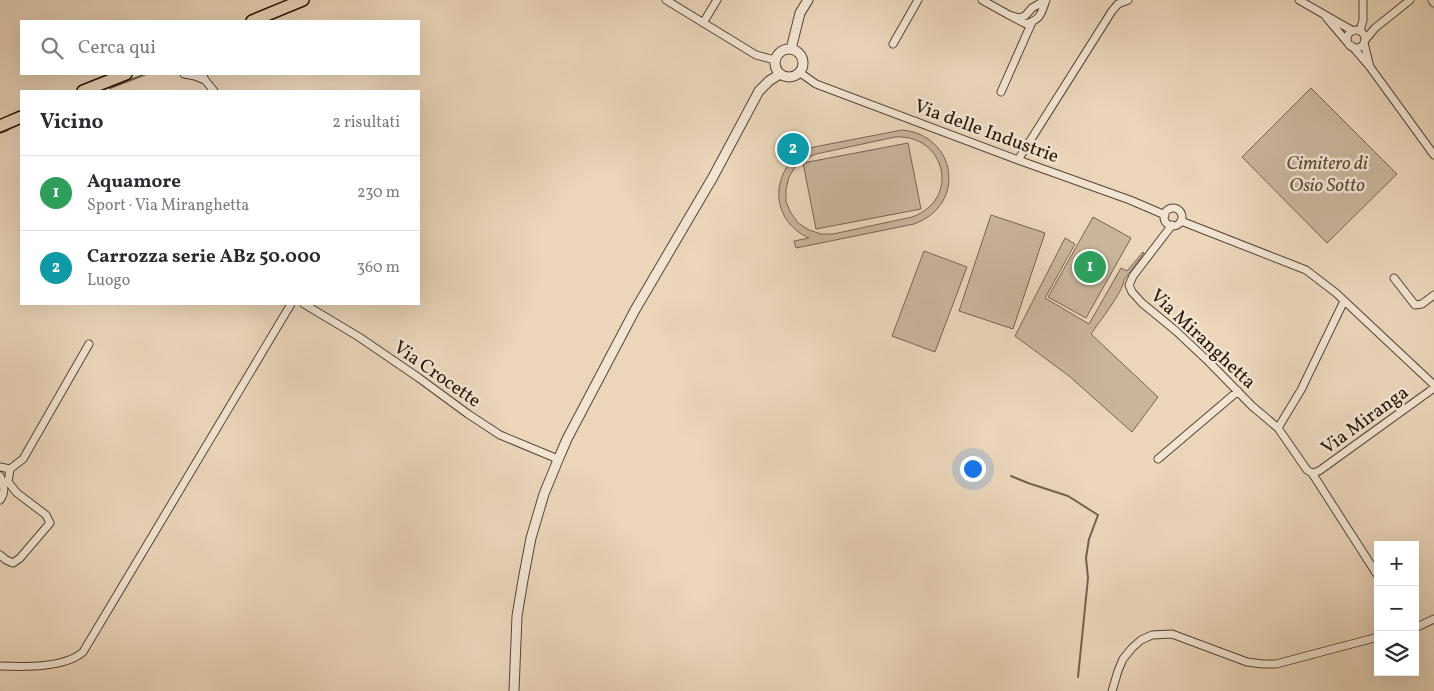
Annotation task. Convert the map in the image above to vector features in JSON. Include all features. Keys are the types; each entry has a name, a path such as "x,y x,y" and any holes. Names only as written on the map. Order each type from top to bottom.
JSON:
{"main road":[{"path":"254,20 303,0"},
{"path":"102,88 124,75"},
{"path":"0,126 20,117"}],"street":[{"path":"666,0 756,55 775,60"},
{"path":"703,24 717,0"},
{"path":"790,49 800,13 808,0"},
{"path":"892,44 918,0"},
{"path":"982,0 1026,24 1036,21 1041,14 1046,0"},
{"path":"1009,15 1019,18 1025,16 1032,8 1046,0"},
{"path":"1018,160 1112,11 1118,4 1128,0"},
{"path":"1300,0 1324,15 1358,31 1368,32 1410,0"},
{"path":"1350,44 1348,36 1358,31 1362,20 1364,0"},
{"path":"1324,15 1370,67 1434,155"},
{"path":"1001,92 1032,22"},
{"path":"1350,44 1358,47 1375,28"},
{"path":"1358,31 1364,41 1370,67"},
{"path":"790,49 798,52 803,64 796,75 788,77 780,74 775,68 775,60 779,52 790,49"},
{"name":"Via delle Industrie","path":"799,72 816,84 1130,200 1165,215 1169,209 1177,209 1181,214 1180,221 1306,270 1344,301 1434,387"},
{"path":"514,687 517,616 531,538 542,502 567,439 635,310 713,177 760,91 769,81 780,74"},
{"path":"190,75 204,77 213,90"},
{"path":"1165,215 1166,221 1172,225 1180,221"},
{"name":"Via Miranghetta","path":"1172,225 1133,276 1129,286 1132,292 1209,362 1252,406 1278,428 1309,471"},
{"path":"1394,278 1415,305 1422,304 1434,295"},
{"path":"1278,428 1300,390 1344,301"},
{"path":"0,666 57,664 76,658 83,652 290,305"},
{"name":"Via Crocette","path":"306,305 359,337 500,435 558,460"},
{"path":"0,555 13,563 20,558 50,522 46,515 17,493 8,482 10,469 23,459 89,344"},
{"name":"Via Miranga","path":"1309,471 1319,471 1434,387"},
{"path":"1158,459 1238,391"},
{"path":"0,467 10,469"},
{"name":"Via Miranga","path":"1309,471 1374,570"},
{"path":"0,476 4,484 4,494 0,500"},
{"path":"1419,626 1434,619"},
{"path":"1113,688 1123,659 1141,640 1152,635 1172,634 1247,662 1262,664 1276,664 1374,638"}],"green space":[{"name":"Cimitero di Osio Sotto","path":"1311,88 1397,174 1327,243 1242,157"},
{"path":"902,130 920,135 935,144 944,157 949,172 948,187 942,202 931,215 914,224 796,248 794,241 809,238 795,229 785,218 780,205 779,191 782,177 789,165 799,154 814,147","holes":["895,137 912,139 926,146 936,157 941,170 942,183 937,197 927,209 912,217 833,234 821,234 809,230 798,223 791,213 786,202 786,189 789,177 795,167 805,159 816,154"]},
{"path":"908,143 921,209 816,229 803,163"},
{"path":"991,215 1045,233 1013,329 959,311"},
{"path":"1093,217 1131,238 1086,318 1048,297"},
{"path":"1065,238 1075,244 1045,298 1089,324 1121,268 1127,271 1144,253 1124,280 1115,299 1091,334 1158,397 1132,432 1069,376 1015,336"},
{"path":"924,251 967,267 935,352 892,336"}],"waterway":[{"path":"110,88 143,75"},
{"path":"0,133 8,130"},
{"path":"1011,476 1068,496 1098,515 1089,539 1086,558 1088,578 1078,677"}],"place":[{"name":"Carrozza serie ABz 50.000","path":"793,149"},
{"name":"Aquamore","path":"1090,267"}]}
